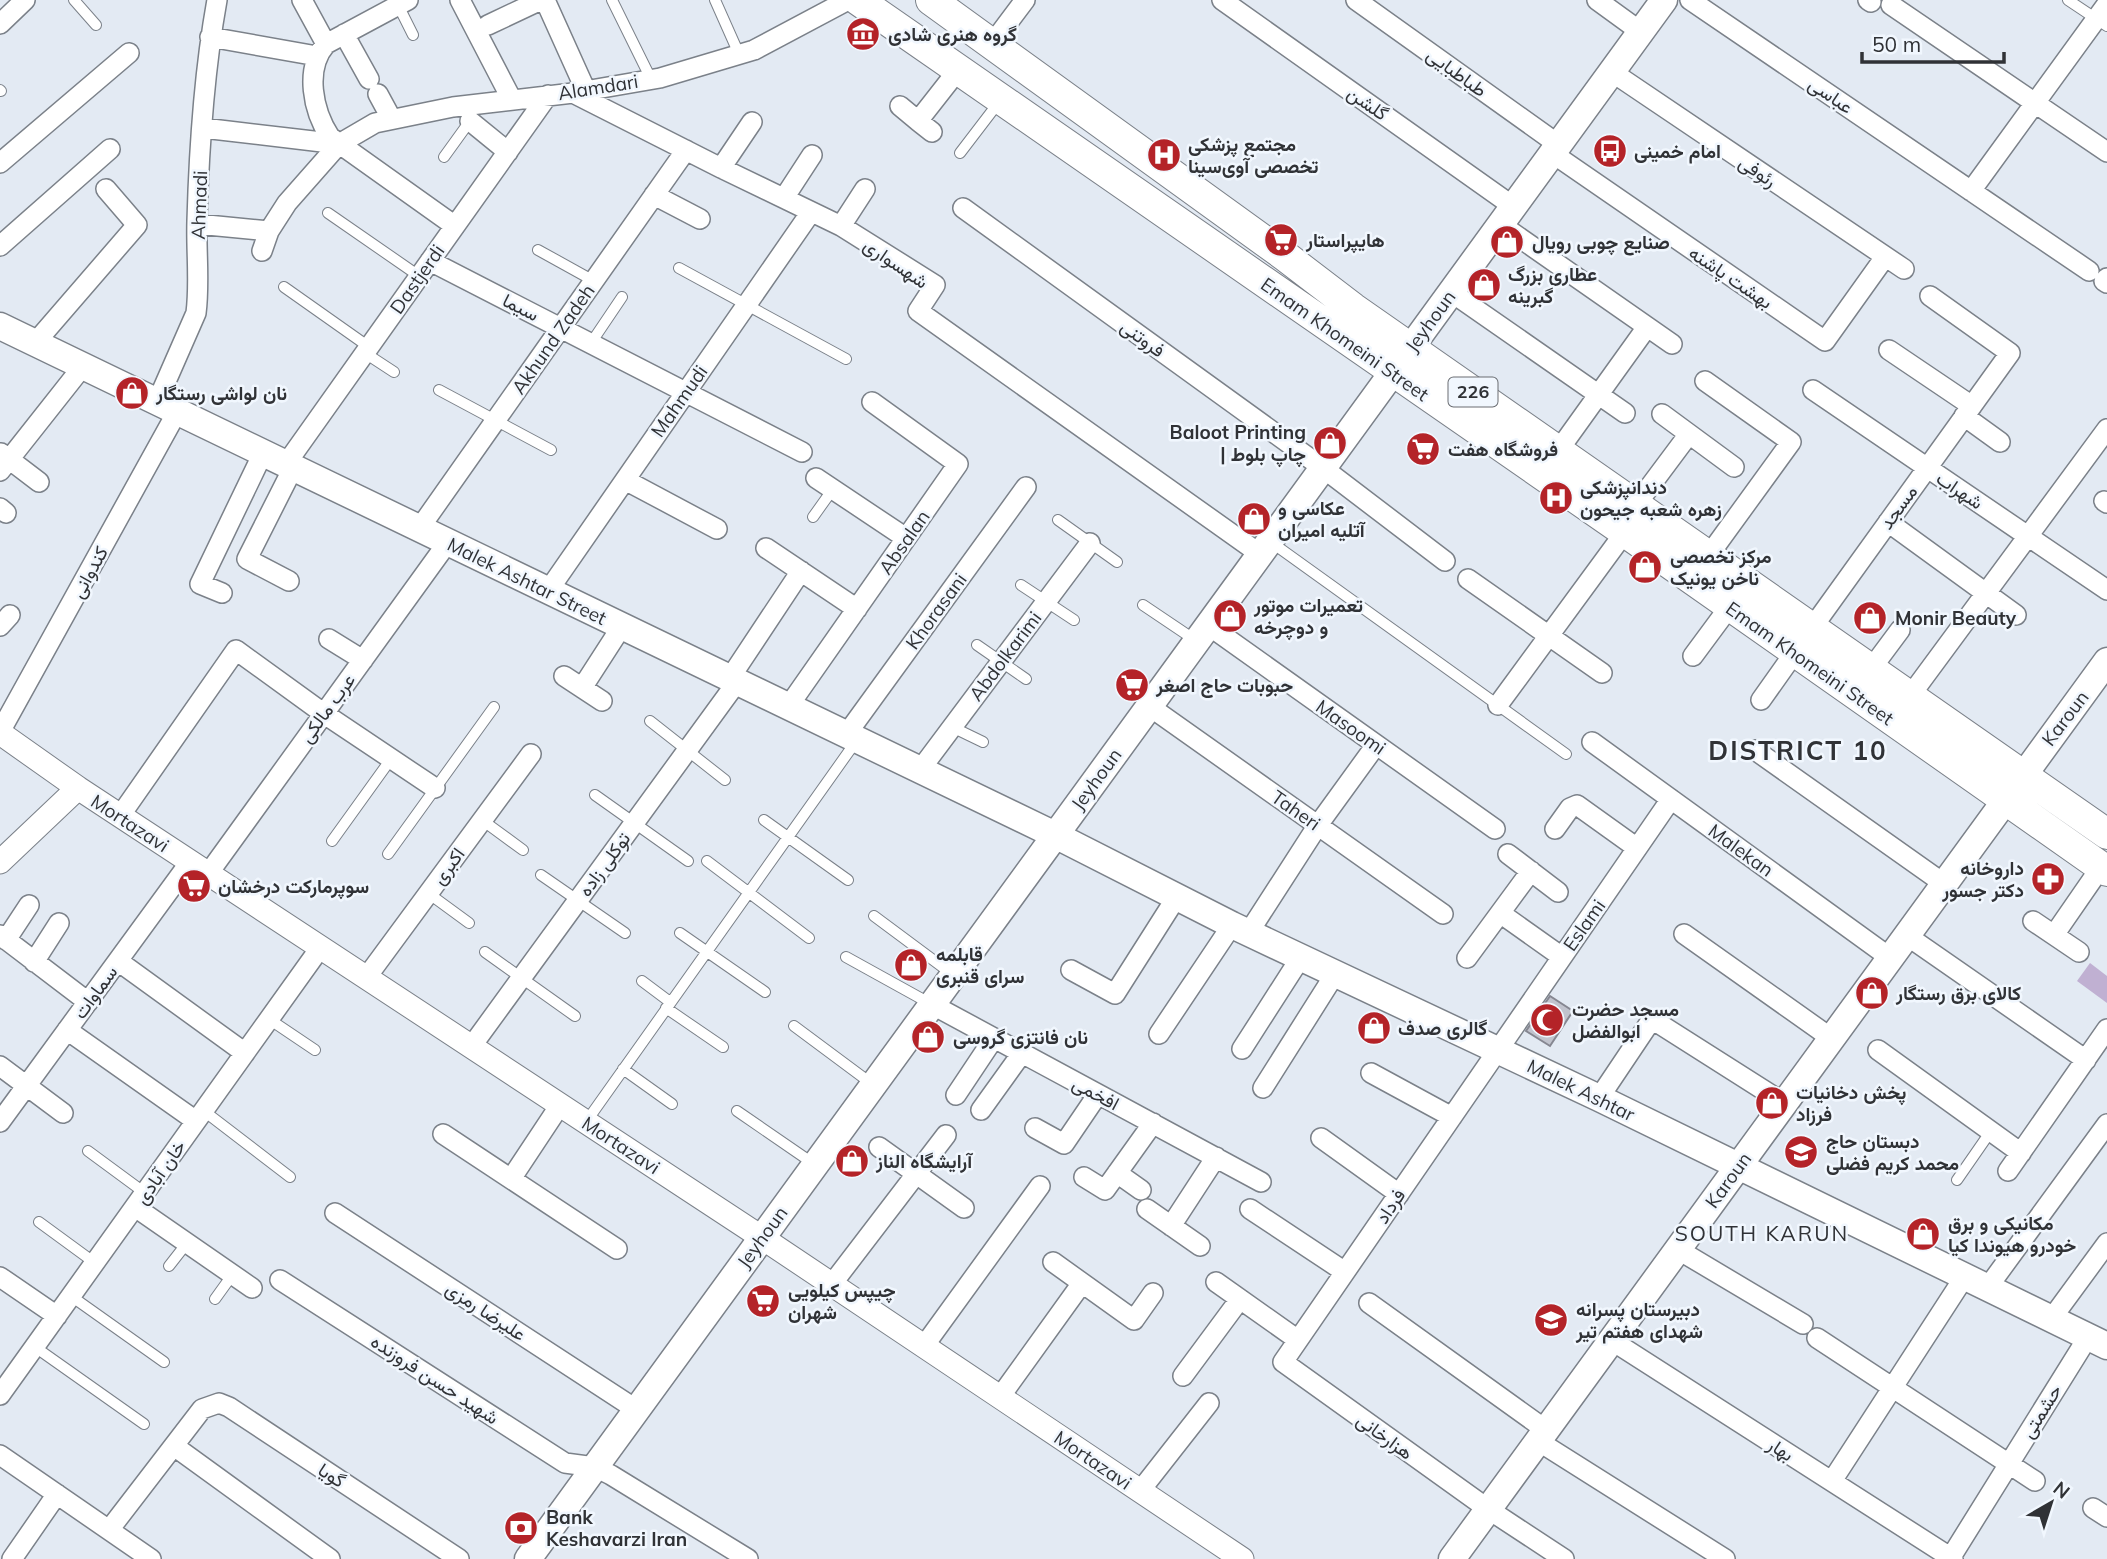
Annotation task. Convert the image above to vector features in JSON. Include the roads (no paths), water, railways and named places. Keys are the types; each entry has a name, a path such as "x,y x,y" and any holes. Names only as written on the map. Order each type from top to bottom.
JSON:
{"main road":[{"name":"Emam Khomeini Street","path":"858,0 1730,606 1871,669 2107,834"},
{"name":"Emam Khomeini Street","path":"931,0 1410,348 1710,555 1803,640 2004,800 2104,869"},
{"name":"Jeyhoun","path":"530,1558 814,1164 1664,0"},
{"path":"1321,323 1337,321 1344,313 1341,298"},
{"name":"Malek Ashtar Street","path":"0,326 1055,835"},
{"name":"Karoun","path":"1452,1559 2022,775 2105,667"},
{"name":"Malek Ashtar","path":"1055,835 1176,898 1599,1098 2097,1341"}],"street":[{"path":"0,24 25,0"},
{"name":"Ahmadi","path":"167,407 198,299 197,224 203,128 210,37 217,0"},
{"path":"303,0 322,50 313,91 323,127 338,144 455,226"},
{"path":"460,0 512,100"},
{"path":"488,25 543,0 580,92"},
{"name":"Alamdari","path":"262,251 269,231 287,203 338,144 361,130 391,118 453,107 580,92 651,79 754,50 848,0"},
{"path":"992,44 1025,0"},
{"name":"گلشن","path":"1222,0 1672,344"},
{"name":"طباطبایی","path":"1356,0 1555,149"},
{"path":"1597,0 1641,32"},
{"name":"عباسی","path":"1690,0 2102,278"},
{"path":"1877,2 2107,152"},
{"path":"210,37 322,50 344,34 403,3"},
{"path":"1971,191 2103,16"},
{"path":"344,34 391,118"},
{"path":"0,163 129,53"},
{"path":"900,106 925,126 958,70"},
{"name":"رئوفی","path":"1612,72 1903,269"},
{"name":"شهسواری","path":"580,92 721,168 841,226 935,285 918,311 1264,548"},
{"name":"Dastjerdi","path":"281,462 367,350 548,95"},
{"path":"470,121 508,152"},
{"path":"721,168 752,122"},
{"path":"203,128 338,144"},
{"path":"0,246 110,149"},
{"name":"بهشت پاشنه","path":"1555,149 1825,341 1885,257"},
{"name":"Akhund Zadeh","path":"419,529 686,150"},
{"path":"784,198 813,155"},
{"path":"35,343 136,225 106,189"},
{"path":"841,226 865,189"},
{"path":"654,195 700,219"},
{"name":"فروتنی","path":"963,208 1323,468 1445,561"},
{"name":"Mahmudi","path":"548,591 811,212"},
{"path":"197,224 269,231"},
{"name":"سیما","path":"425,268 561,328 802,452"},
{"path":"1451,292 1625,413"},
{"name":"مسجد","path":"1761,700 2010,353 1930,296"},
{"path":"1558,451 1647,327"},
{"path":"1889,350 1968,411 2000,442"},
{"path":"40,482 3,461 83,366"},
{"path":"1710,555 1791,442 1711,385"},
{"name":"شهراب","path":"1813,390 2107,590"},
{"name":"Absalan","path":"788,706 958,464 872,402"},
{"name":"کندوانی","path":"0,733 167,407"},
{"path":"1662,414 1734,467"},
{"path":"1910,696 2107,429"},
{"path":"1636,505 1689,434"},
{"path":"281,462 247,559 289,581"},
{"path":"222,593 200,584 281,462"},
{"path":"817,478 906,538"},
{"path":"625,480 717,529"},
{"name":"Khorasani","path":"852,737 1026,487"},
{"path":"1888,522 2015,615"},
{"path":"1498,705 1625,532"},
{"name":"عرب مالکی","path":"199,868 323,713 448,542"},
{"name":"Abdolkarimi","path":"920,770 1090,543"},
{"path":"766,548 857,609"},
{"name":"توکلی زاده","path":"471,1047 687,750 801,570"},
{"path":"1468,579 1602,673"},
{"path":"1693,656 1730,606"},
{"path":"582,688 622,626"},
{"path":"1871,669 1900,631"},
{"name":"Masoomi","path":"1202,633 1376,744 1495,829"},
{"path":"329,639 363,660"},
{"path":"120,816 236,650 323,713 435,788"},
{"path":"564,676 602,701"},
{"name":"Taheri","path":"1149,706 1443,914"},
{"name":"Mortazavi","path":"0,733 120,816 832,1284 1241,1559"},
{"name":"Malekan","path":"1592,742 1889,957"},
{"path":"1158,1034 1241,928 1376,744"},
{"path":"1755,750 1943,883"},
{"name":"اکبری","path":"366,978 531,754"},
{"path":"2,858 78,788"},
{"name":"Eslami","path":"1497,1050 1671,799"},
{"path":"1555,828 1573,805 1637,848"},
{"path":"1508,854 1558,892"},
{"name":"سماوات","path":"0,1122 118,961 199,868"},
{"path":"2054,934 2104,869"},
{"path":"1468,958 1531,871"},
{"path":"1071,970 1115,994 1176,898"},
{"path":"29,905 3,937 88,1002"},
{"path":"1500,913 1562,957"},
{"path":"2034,921 2079,952"},
{"path":"34,961 59,923"},
{"path":"1685,934 1831,1038"},
{"path":"1906,935 2086,1059"},
{"name":"خان آبادی","path":"0,1395 320,948"},
{"path":"1242,1049 1301,957"},
{"path":"118,961 245,1053"},
{"path":"1264,1088 1335,974"},
{"name":"افخمی","path":"931,1004 1261,1182"},
{"path":"1599,1098 1654,1022 1784,1103"},
{"path":"2008,1171 2107,1029"},
{"path":"67,1030 200,1116"},
{"path":"956,1095 994,1038"},
{"name":"فرداد","path":"1283,1362 1497,1050"},
{"path":"1878,1050 2021,1153"},
{"path":"982,1110 1023,1053"},
{"path":"0,1066 63,1113"},
{"path":"1371,1073 1452,1117"},
{"path":"1035,1128 1064,1144 1098,1094"},
{"path":"511,1179 560,1105"},
{"path":"1084,1177 1105,1190 1153,1123"},
{"path":"1832,1481 1893,1387 2107,1124"},
{"path":"443,1134 617,1250"},
{"path":"832,1284 946,1135"},
{"path":"1321,1138 1399,1194"},
{"path":"879,1147 964,1208"},
{"path":"1171,1226 1216,1157"},
{"path":"1117,1173 1141,1190"},
{"path":"924,1346 1040,1186"},
{"path":"140,1200 187,1243 252,1288"},
{"path":"1147,1209 1200,1246"},
{"path":"1250,1209 1345,1272"},
{"name":"علیرضا رمزی","path":"335,1213 637,1410"},
{"path":"2052,1318 2107,1243"},
{"path":"1677,1249 1810,1331 2035,1482"},
{"path":"1053,1262 1134,1320 1153,1293"},
{"path":"0,1277 57,1316"},
{"name":"شهید حسن فروزنده","path":"281,1280 565,1462 595,1467 626,1483 748,1559"},
{"path":"1216,1282 1298,1340"},
{"path":"1000,1397 1082,1283"},
{"path":"1183,1376 1240,1299"},
{"path":"1369,1303 1542,1435 1725,1559"},
{"name":"بهار","path":"1611,1340 1952,1558"},
{"name":"حشمتی","path":"1952,1558 2009,1464 2097,1341"},
{"name":"هزارخانی","path":"1283,1362 1488,1509 1564,1559"},
{"path":"1140,1491 1209,1403"},
{"name":"گویا","path":"174,1447 202,1409 214,1404 224,1404 458,1559"},
{"path":"110,1530 174,1447 330,1559"},
{"path":"0,1455 151,1559"},
{"path":"12,1559 57,1494"}],"lane":[{"path":"74,0 96,25"},
{"path":"612,0 651,79"},
{"path":"715,0 739,54"},
{"path":"2068,0 2103,16"},
{"path":"403,3 413,35"},
{"path":"960,153 1001,99"},
{"path":"444,157 470,121"},
{"path":"328,213 425,268"},
{"path":"538,250 594,281"},
{"path":"679,268 846,359"},
{"path":"284,287 394,372"},
{"path":"591,343 622,297"},
{"path":"439,390 551,450"},
{"path":"813,517 833,489"},
{"path":"1058,520 1117,562"},
{"path":"1264,548 1498,705 1566,754"},
{"path":"1021,585 1074,620"},
{"path":"1143,604 1202,633"},
{"path":"977,645 1026,679"},
{"path":"388,854 494,707"},
{"path":"650,721 725,780"},
{"path":"952,727 983,742"},
{"path":"586,1122 788,837 852,737"},
{"path":"332,841 391,759"},
{"path":"594,795 688,861"},
{"path":"482,820 523,850"},
{"path":"764,820 848,880"},
{"path":"707,861 809,938"},
{"path":"541,875 625,933"},
{"path":"428,893 469,923"},
{"path":"874,916 953,974"},
{"path":"680,933 765,992"},
{"path":"485,952 575,1016"},
{"path":"846,957 931,1004"},
{"path":"642,981 668,1005 723,1046"},
{"path":"269,1019 315,1050"},
{"path":"794,1026 872,1085"},
{"path":"623,1069 672,1104"},
{"path":"737,1111 814,1164"},
{"path":"200,1116 290,1177"},
{"path":"1957,1180 1991,1131"},
{"path":"88,1151 140,1200"},
{"path":"39,1222 95,1262"},
{"path":"169,1266 187,1243"},
{"path":"215,1299 233,1274"},
{"path":"71,1296 164,1362"},
{"path":"35,1347 145,1424"}],"place":[{"name":"گروه هنری شادی","path":"863,34"},
{"name":"امام خمینی","path":"1610,151"},
{"name":"مجتمع پزشکی تخصصی آوی‌سینا","path":"1164,155"},
{"name":"هایپراستار","path":"1281,240"},
{"name":"صنایع چوبی رویال","path":"1507,242"},
{"name":"عطاری بزرگ گبرینه","path":"1484,285"},
{"name":"نان لواشی رستگار","path":"132,393"},
{"name":"Baloot Printing | چاپ بلوط","path":"1330,443"},
{"name":"فروشگاه هفت","path":"1423,449"},
{"name":"دندانپزشکی زهره شعبه جیحون","path":"1556,498"},
{"name":"عکاسی و آتلیه امیران","path":"1254,519"},
{"name":"مرکز تخصصی ناخن یونیک","path":"1645,567"},
{"name":"تعمیرات موتور و دوچرخه","path":"1230,616"},
{"name":"Monir Beauty","path":"1870,618"},
{"name":"حبوبات حاج اصغر","path":"1132,685"},
{"name":"داروخانه دکتر جسور","path":"2048,879"},
{"name":"سوپرمارکت درخشان","path":"194,886"},
{"name":"قابلمه سرای قنبری","path":"911,965"},
{"name":"کالای برق رستگار","path":"1872,993"},
{"name":"مسجد حضرت ابوالفضل","path":"1547,1020"},
{"name":"گالری صدف","path":"1374,1028"},
{"name":"نان فانتزی گروسی","path":"928,1037"},
{"name":"پخش دخانیات فرزاد","path":"1772,1103"},
{"name":"دبستان حاج محمد کریم فضلی","path":"1801,1152"},
{"name":"آرایشگاه الناز","path":"852,1161"},
{"name":"مکانیکی و برق خودرو هیوندا کیا","path":"1923,1234"},
{"name":"چیپس کیلویی شهران","path":"763,1301"},
{"name":"دبیرستان پسرانه شهدای هفتم تیر","path":"1551,1320"},
{"name":"Bank Keshavarzi Iran","path":"521,1528"}],"district":[{"name":"DISTRICT 10","path":"1798,751"},
{"name":"SOUTH KARUN","path":"1762,1234"}]}
